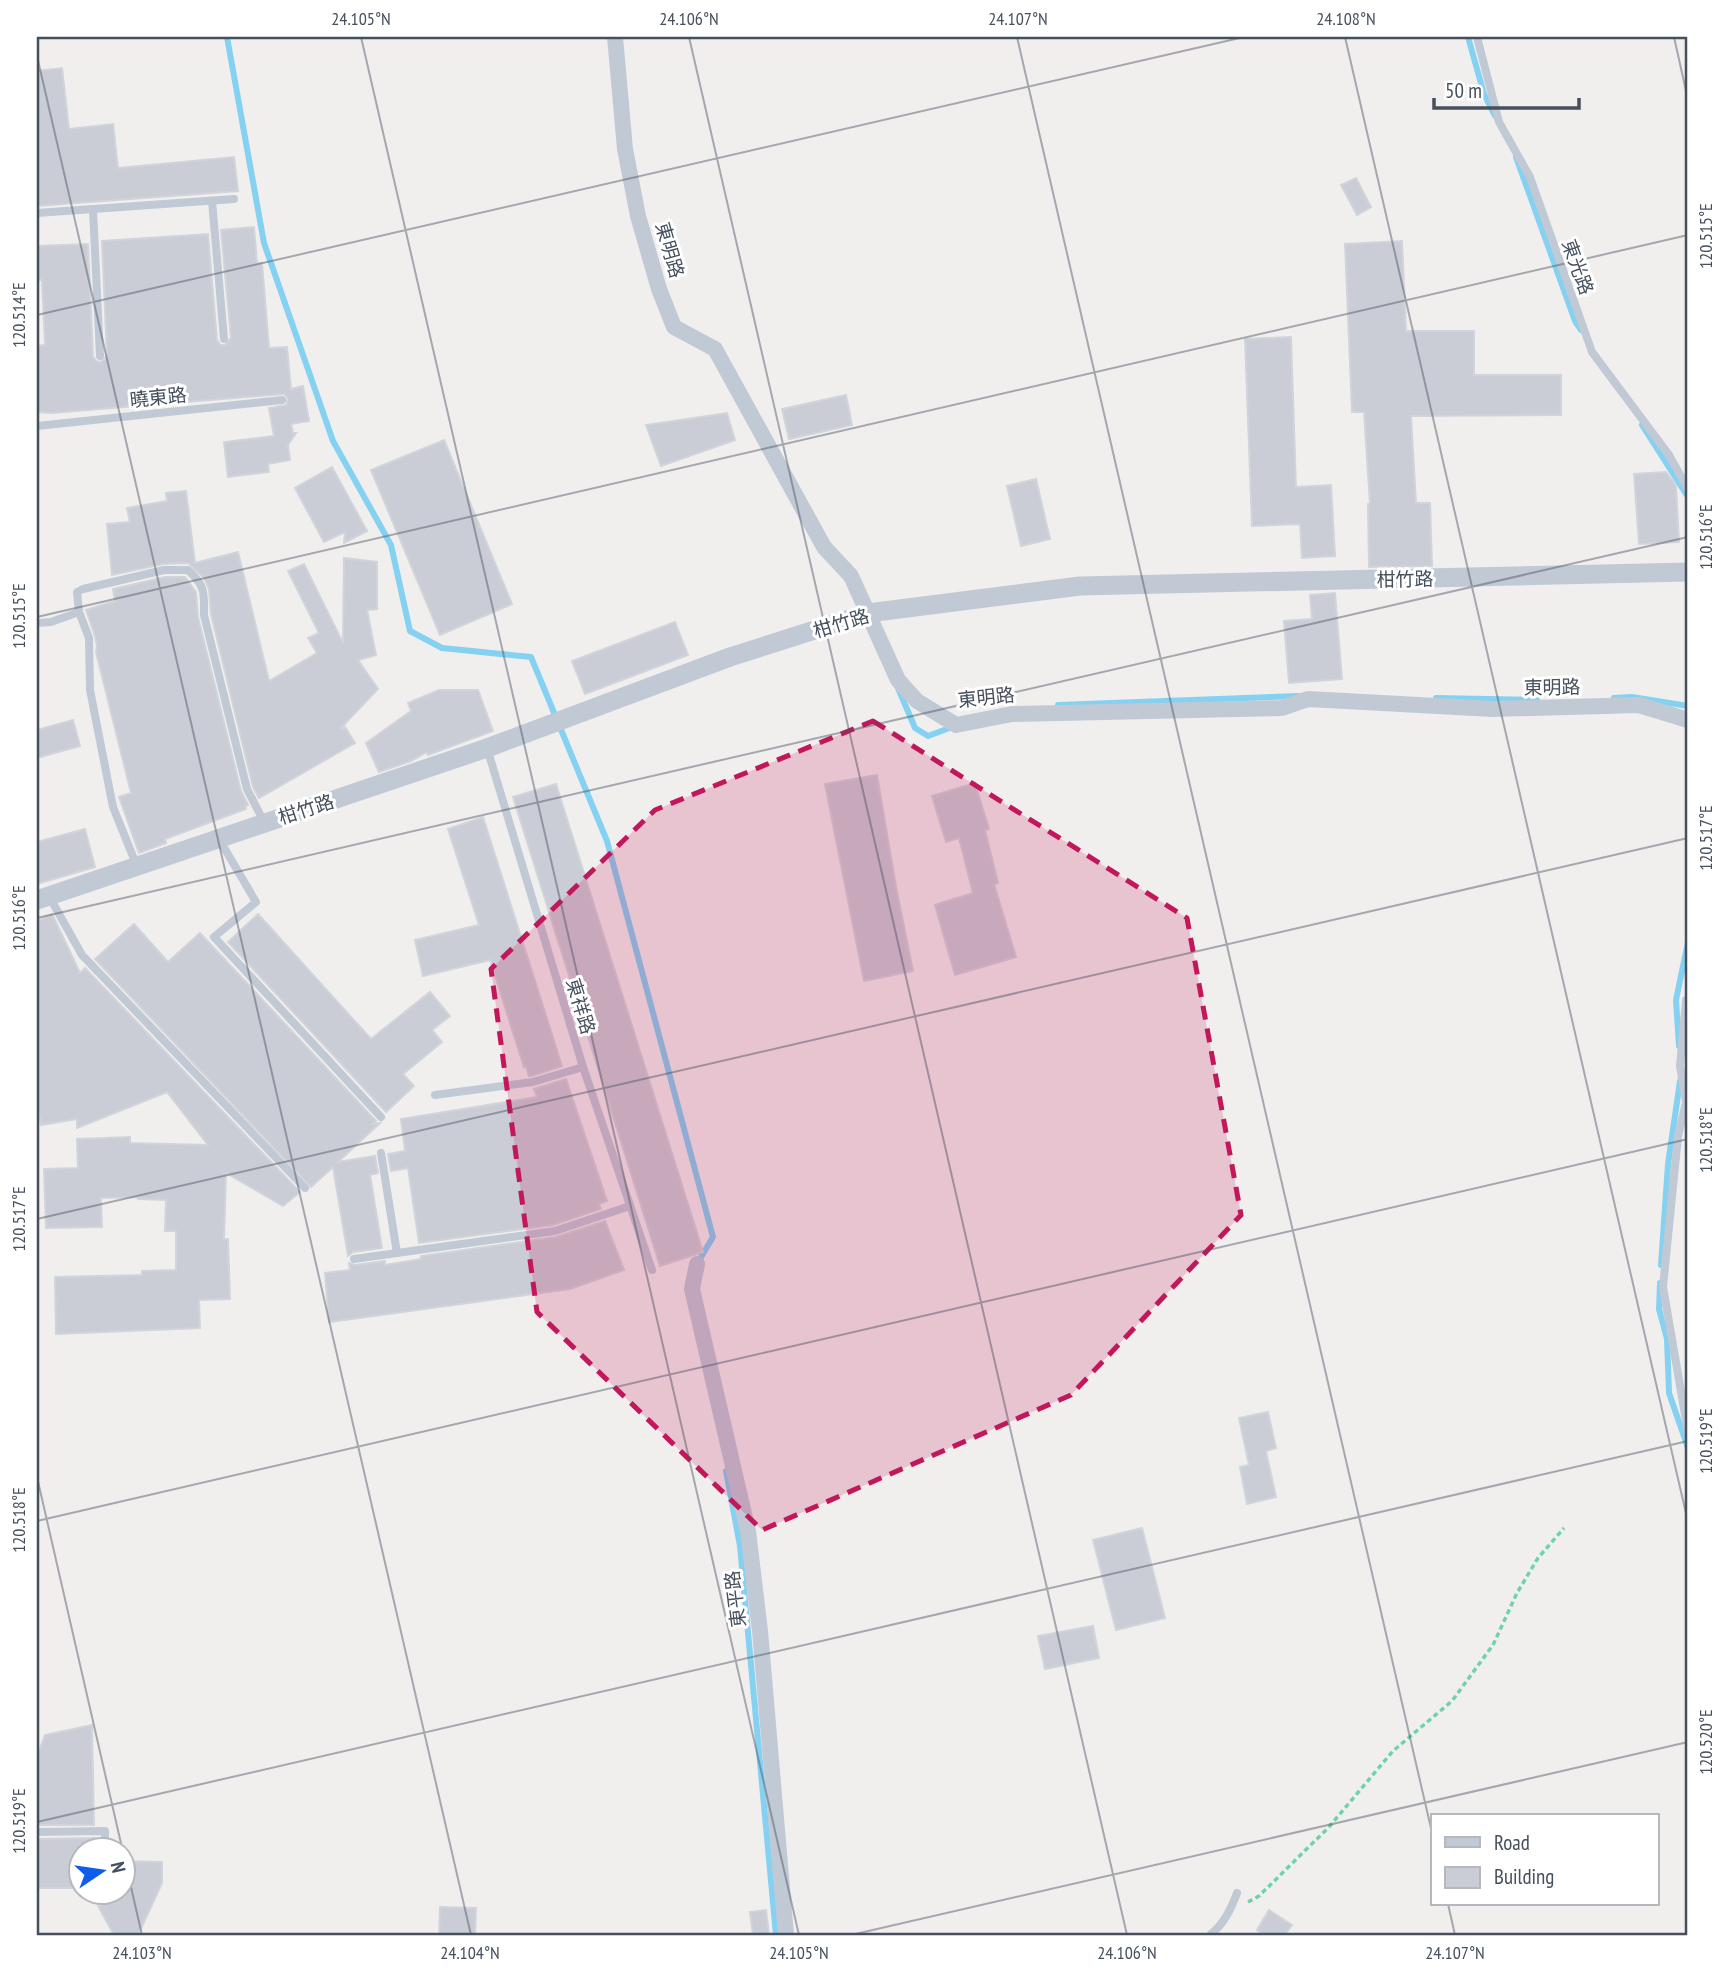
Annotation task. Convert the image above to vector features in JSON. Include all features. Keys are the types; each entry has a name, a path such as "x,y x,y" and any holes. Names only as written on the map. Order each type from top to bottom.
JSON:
{"street":[{"name":"東明路","path":"615,37 625,149 633,190 659,289 674,327 715,349 824,547 851,576 898,680 917,701 956,724 1012,714 1282,708 1308,699 1493,709 1639,705 1688,720"},
{"name":"柑竹路","path":"43,898 486,748 730,657 868,613 1080,586 1688,572"},
{"name":"東平路","path":"696,1264 692,1289 748,1531 760,1631 786,1935"}],"lane":[{"name":"東光路","path":"1477,37 1499,122 1530,177 1592,352 1669,455 1688,489"},
{"path":"37,213 234,200"},
{"path":"212,201 224,339"},
{"path":"93,209 100,356"},
{"name":"曉東路","path":"37,426 282,400"},
{"path":"137,867 113,807 90,690 89,638 79,612 77,592 94,586 164,570 188,570 201,582 204,590 204,615 247,789 264,823"},
{"path":"37,623 51,622 79,612"},
{"name":"東祥路","path":"486,748 583,1068 652,1270"},
{"path":"219,839 256,902 214,937 381,1117"},
{"path":"43,898 82,955 305,1188"},
{"path":"1686,1000 1680,1066 1686,1102 1678,1136 1663,1287 1688,1432"},
{"path":"435,1095 533,1082 583,1068"},
{"path":"381,1153 397,1253"},
{"path":"354,1259 555,1231 630,1206"},
{"path":"37,1832 105,1831 105,1836"},
{"path":"1210,1935 1218,1929 1231,1910 1237,1893"}],"path":[{"path":"1231,1910 1259,1896 1329,1827 1393,1751 1452,1701 1493,1645 1517,1593 1538,1558 1564,1528"}],"highlighted area":[{"path":"873,721 1187,918 1241,1215 1071,1395 762,1530 537,1312 491,969 655,810"}],"building":[{"path":"62,68 69,129 113,124 118,168 234,157 238,191 37,206 37,71"},
{"path":"1356,178 1371,207 1357,215 1341,185"},
{"path":"254,227 257,263 262,263 269,348 287,347 291,389 303,386 309,421 291,424 293,433 296,433 288,445 290,460 268,464 269,472 228,477 224,442 274,436 269,408 286,405 288,399 284,394 37,412 37,346 45,345 42,280 38,280 37,246 88,244 93,356 96,361 101,362 107,356 102,241 208,234 217,340 221,345 225,345 231,338 221,230"},
{"path":"1402,241 1406,331 1474,331 1474,375 1561,375 1561,415 1411,416 1416,503 1430,503 1432,566 1369,567 1370,504 1364,412 1352,412 1345,244"},
{"path":"1291,337 1296,487 1331,485 1335,556 1302,558 1300,524 1252,526 1245,339"},
{"path":"846,395 852,425 789,439 782,409"},
{"path":"727,413 735,440 661,466 646,425"},
{"path":"444,440 512,604 440,635 371,470"},
{"path":"332,467 367,531 344,543 345,532 324,542 295,488"},
{"path":"1666,472 1676,485 1679,542 1639,544 1634,474"},
{"path":"1036,479 1050,539 1021,546 1007,486"},
{"path":"186,491 195,563 238,552 269,681 317,653 308,638 319,633 288,571 304,564 343,643 344,558 377,562 377,609 367,610 376,655 358,660 378,689 340,729 345,727 355,743 259,798 253,787 211,614 209,589 204,578 188,563 163,564 112,575 107,524 130,522 127,508 167,501 166,493"},
{"path":"165,577 185,577 196,592 198,617 241,791 248,805 246,809 165,839 166,843 139,853 119,797 131,793 96,652 95,636 86,610 115,601 113,589"},
{"path":"1335,593 1342,679 1289,683 1284,621 1312,619 1310,595"},
{"path":"675,622 688,655 585,694 572,661"},
{"path":"439,690 478,690 493,731 428,755 427,752 411,761 379,772 366,743 411,711 408,703"},
{"path":"73,720 80,746 37,758 37,730"},
{"path":"877,775 913,971 864,981 825,784"},
{"path":"975,783 989,829 985,830 998,883 994,884 1016,957 955,975 935,905 973,893 959,838 946,842 932,796"},
{"path":"556,784 703,1252 660,1266 513,797"},
{"path":"483,817 562,1066 532,1076 529,1076 526,1066 524,1067 490,960 423,976 415,940 479,925 448,829"},
{"path":"85,829 95,867 37,884 37,842"},
{"path":"52,914 80,973 85,968 300,1192 283,1206 226,1173 224,1239 228,1239 230,1299 199,1300 200,1328 56,1334 55,1277 142,1275 142,1271 176,1270 176,1231 165,1231 166,1200 138,1197 101,1198 102,1227 46,1228 44,1169 78,1168 77,1139 130,1137 130,1143 208,1145 167,1092 77,1128 77,1119 41,1125 37,1102 37,921"},
{"path":"258,914 371,1039 430,992 450,1016 432,1030 442,1042 403,1074 414,1086 386,1112 228,942"},
{"path":"134,924 168,962 200,933 376,1121 373,1124 380,1123 338,1162 375,1156 378,1173 370,1175 382,1248 353,1252 348,1256 333,1167 311,1187 95,959"},
{"path":"566,1079 607,1201 599,1204 601,1209 553,1225 419,1243 408,1168 391,1171 388,1154 405,1151 401,1119 537,1097 534,1089"},
{"path":"605,1221 624,1270 570,1289 329,1322 325,1273 350,1270 349,1263 355,1265 385,1261 385,1265 421,1259 421,1256 556,1237"},
{"path":"1268,1412 1276,1448 1266,1451 1276,1497 1247,1504 1240,1467 1249,1465 1239,1418"},
{"path":"1142,1528 1165,1618 1116,1630 1093,1540"},
{"path":"1093,1626 1099,1658 1045,1669 1038,1636"},
{"path":"92,1725 94,1825 37,1825 37,1757 45,1735"},
{"path":"66,1838 66,1888 37,1888 37,1839"},
{"path":"136,1861 162,1862 162,1883 138,1935 114,1935 98,1906 136,1906"},
{"path":"440,1907 476,1908 475,1935 439,1935"},
{"path":"766,1910 769,1934 753,1935 750,1912"},
{"path":"1269,1910 1292,1925 1285,1935 1264,1935 1257,1930"}],"waterway":[{"path":"227,37 264,243 333,441 391,545 410,631 442,648 531,657 607,841 713,1237 698,1262"},
{"path":"1468,37 1484,94 1495,116"},
{"path":"1516,157 1575,321 1581,330"},
{"path":"1642,425 1688,497"},
{"path":"898,688 915,728 928,736 955,726"},
{"path":"1058,705 1299,696"},
{"path":"1614,698 1632,697 1688,706"},
{"path":"1436,698 1537,700"},
{"path":"1679,1046 1676,1000 1688,942"},
{"path":"1661,1265 1668,1164 1680,1081"},
{"path":"1660,1283 1659,1309 1667,1339 1669,1393 1688,1448"},
{"path":"726,1471 740,1546 776,1935"}]}
